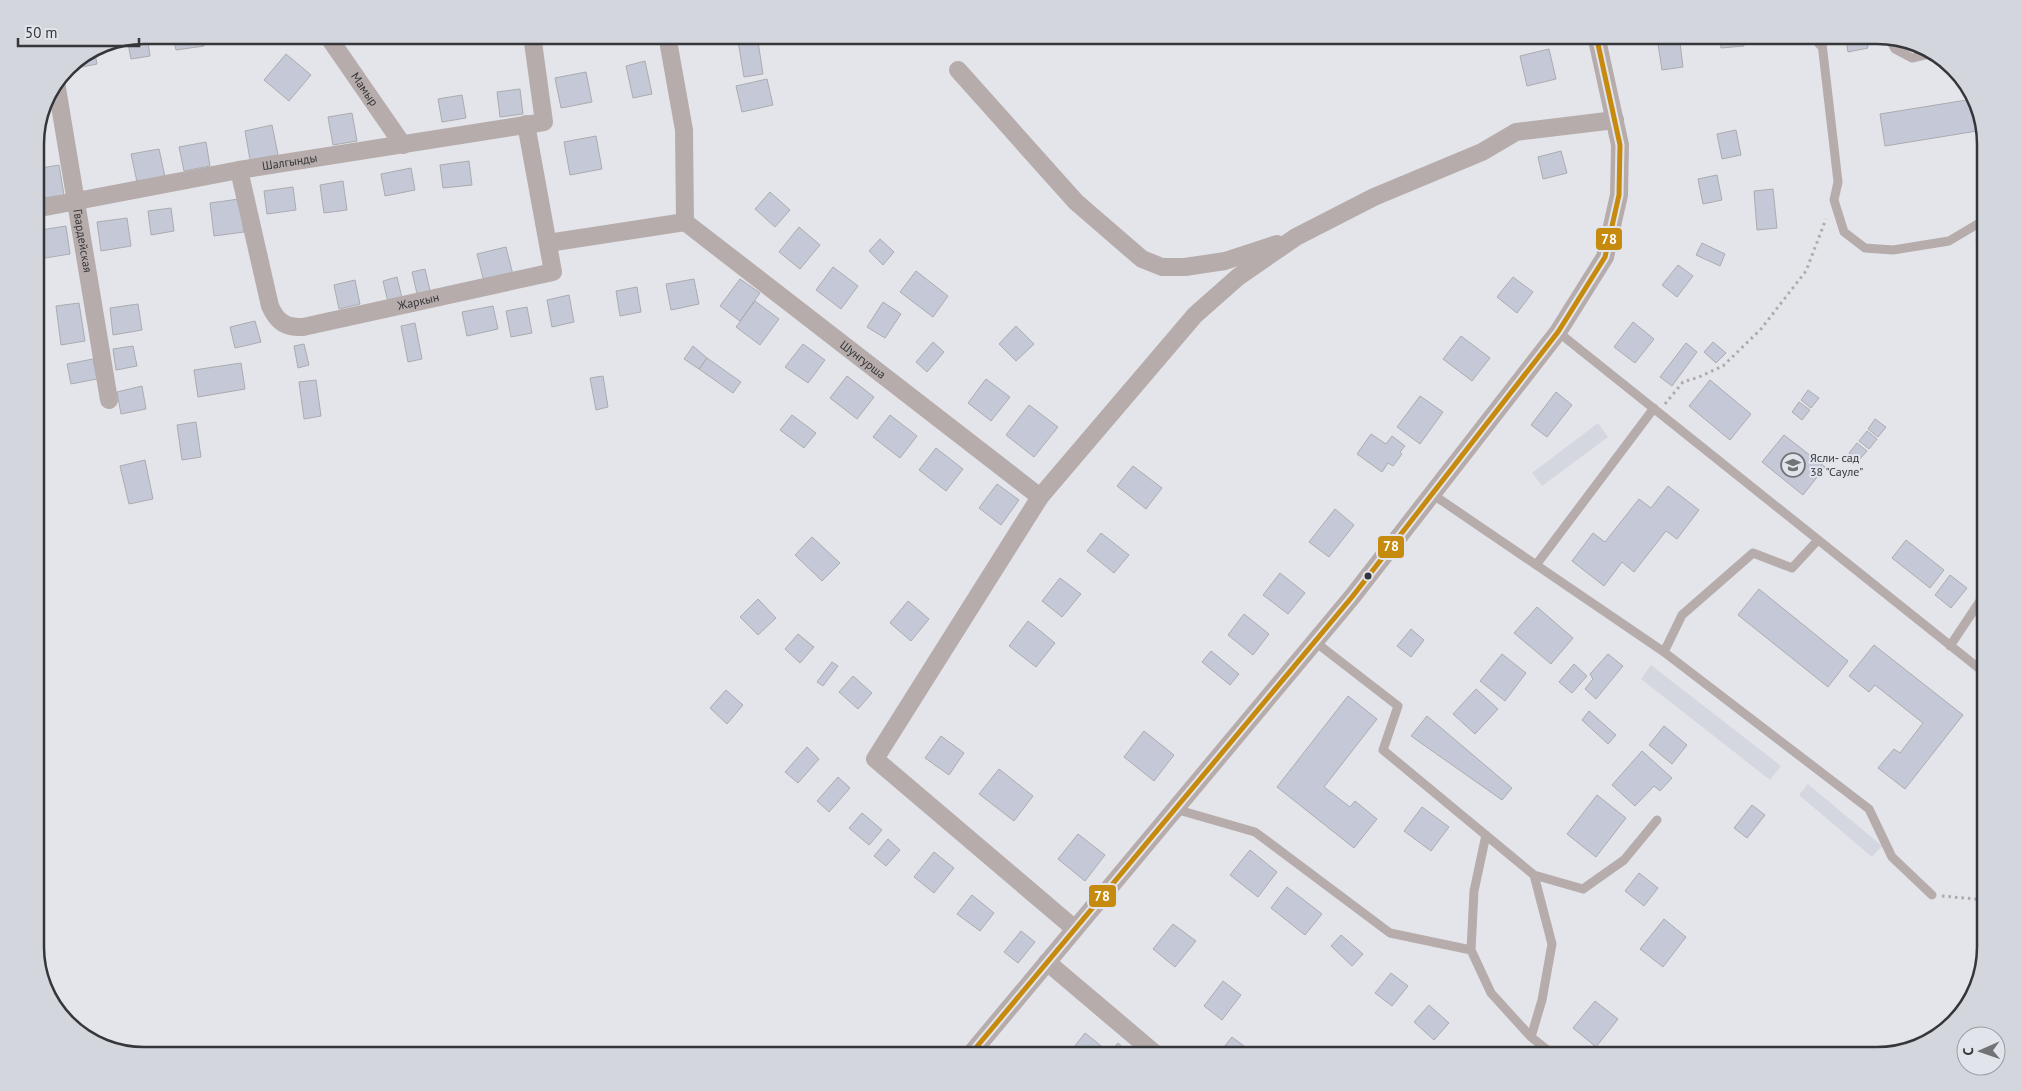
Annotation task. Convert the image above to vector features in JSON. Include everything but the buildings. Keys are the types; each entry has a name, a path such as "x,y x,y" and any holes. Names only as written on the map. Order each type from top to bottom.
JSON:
{"street":[{"name":"Мамыр","path":"333,44 403,144"},
{"name":"Шалгынды","path":"44,207 240,170 544,122 533,44"},
{"path":"526,124 548,243 685,222 684,130 668,44"},
{"path":"976,1047 1352,597 1558,332 1604,257 1619,195 1620,145 1598,44"},
{"path":"958,70 1076,202 1142,259 1162,268 1209,264 1225,261 1296,237"},
{"name":"Гвардейская","path":"58,93 109,400"},
{"path":"1075,929 875,759 1040,497 1195,315 1238,278 1296,237 1374,197 1482,152 1516,132 1615,120"},
{"name":"Жаркын","path":"240,170 270,306 274,316 283,325 303,327 554,272 548,243"},
{"name":"Шунгурша","path":"685,222 1040,497"},
{"path":"1047,962 1147,1047"}],"lane":[{"path":"1819,44 1822,47"},
{"path":"1822,44 1838,182 1834,200 1844,232 1865,248 1893,250 1949,242 1977,225"},
{"path":"1893,45 1895,49 1912,58 1923,55"},
{"path":"1558,332 1977,667"},
{"path":"1536,565 1656,410"},
{"path":"1432,494 1664,652 1869,810 1892,857 1932,895"},
{"path":"1664,652 1682,615 1753,553 1792,568 1818,540"},
{"path":"1950,646 1977,606"},
{"path":"1314,641 1398,706 1382,750 1534,875 1583,889 1624,860 1657,820"},
{"path":"1175,809 1255,832 1390,933 1471,950"},
{"path":"1486,835 1474,891 1471,950 1492,993 1531,1037 1544,1047"},
{"path":"1531,1037 1542,1000 1552,944 1534,875"}],"path":[{"path":"1656,410 1683,382 1723,366 1761,330 1806,271 1834,200"},
{"path":"1932,895 1977,899"}],"shaded area":[{"path":"1598,423 1608,437 1542,486 1532,473"},
{"path":"1651,665 1781,766 1770,780 1641,679"},
{"path":"1808,784 1882,846 1872,857 1799,795"}],"transit line":[{"name":"78","path":"977,1047 1352,597 1558,332 1605,257 1619,195 1620,145 1598,44"}],"place":[{"name":"Ясли- сад 38 \"Сауле\"","path":"1793,465"}]}
